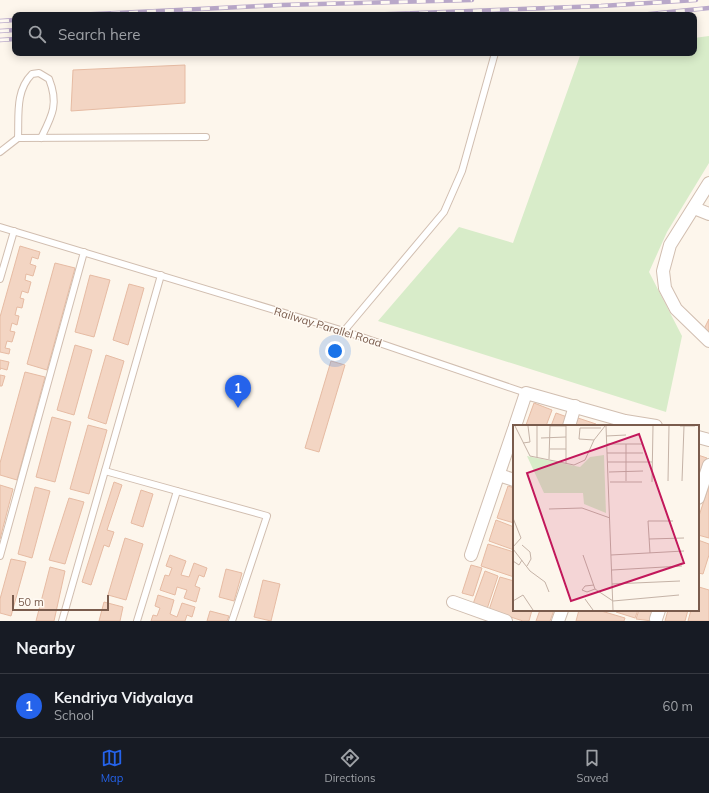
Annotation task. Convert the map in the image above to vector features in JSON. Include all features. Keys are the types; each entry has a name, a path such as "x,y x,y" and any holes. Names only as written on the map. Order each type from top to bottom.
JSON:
{"street":[{"path":"709,183 670,245 663,271 665,288 676,309 709,341"},
{"path":"694,208 709,214"},
{"path":"515,425 526,393"},
{"name":"Railway Parallel Road","path":"526,393 575,406 624,423 645,425"},
{"path":"569,425 575,406"},
{"path":"471,555 513,430"},
{"path":"699,437 709,440"},
{"path":"699,495 709,465"},
{"path":"499,475 513,480"},
{"path":"453,602 506,621"},
{"path":"558,621 562,611"}],"lane":[{"path":"344,331 444,212 462,171 493,56"},
{"path":"18,138 20,95 24,82 32,74 39,73 49,79 55,93 54,106 41,138"},
{"path":"0,152 18,138 206,137"},
{"name":"Railway Parallel Road","path":"0,227 344,331 526,393"},
{"path":"0,279 14,231"},
{"path":"0,556 84,252"},
{"path":"62,621 161,275"},
{"path":"105,471 267,516 232,621"},
{"path":"137,621 177,491"}],"green space":[{"path":"709,36 709,163 667,232 649,272 682,336 666,412 378,321 459,227 513,243 580,56 697,56 697,38"}],"building":[{"path":"185,65 185,103 71,111 73,70"},
{"path":"20,246 40,252 38,259 32,257 30,264 36,266 33,276 26,274 25,280 31,282 28,293 22,291 20,298 24,299 22,308 17,307 15,315 19,316 17,325 12,323 10,331 15,332 12,342 7,341 5,348 10,349 9,354 0,352 0,317"},
{"path":"55,263 75,268 47,370 27,364"},
{"path":"90,275 110,280 94,337 75,332"},
{"path":"129,284 144,288 128,345 113,340"},
{"path":"709,319 709,333 703,331"},
{"path":"75,345 92,350 74,415 57,410"},
{"path":"106,355 124,361 106,424 88,418"},
{"path":"0,360 9,362 7,370 0,368"},
{"path":"331,361 345,365 319,452 305,448"},
{"path":"25,372 45,377 17,480 0,475 0,463"},
{"path":"0,375 5,376 2,386 0,386"},
{"path":"534,403 552,410 546,425 526,425"},
{"path":"556,413 570,418 567,425 551,425"},
{"path":"52,417 71,422 55,482 36,477"},
{"path":"578,418 596,424 596,425 575,425"},
{"path":"88,425 107,430 89,494 70,489"},
{"path":"699,455 707,458 699,481"},
{"path":"114,482 122,485 107,530 114,532 109,547 104,545 91,585 82,582"},
{"path":"0,485 13,489 0,539"},
{"path":"709,485 709,538 699,535 699,516"},
{"path":"508,486 513,488 513,523 497,518"},
{"path":"35,487 50,491 32,558 18,554"},
{"path":"141,490 153,494 143,527 131,523"},
{"path":"69,498 84,502 65,564 49,560"},
{"path":"496,520 513,527 513,550 489,541"},
{"path":"125,538 143,544 126,600 108,595"},
{"path":"699,540 709,544 709,555 703,574 699,573"},
{"path":"488,544 513,552 513,577 481,566"},
{"path":"170,555 186,561 181,575 189,577 194,563 207,568 204,577 199,575 195,586 200,588 196,602 184,598 187,590 177,587 175,595 160,590 165,575 169,576 172,568 166,566"},
{"path":"11,559 26,562 11,616 0,613 0,599"},
{"path":"471,565 482,568 473,596 462,593"},
{"path":"50,567 65,571 54,621 36,621"},
{"path":"226,569 242,573 234,601 219,597"},
{"path":"485,571 498,576 487,609 473,604"},
{"path":"500,577 513,581 513,611 532,611 529,621 523,621 489,610"},
{"path":"263,580 280,584 271,621 254,617"},
{"path":"699,587 709,590 709,621 688,621 691,611 699,611"},
{"path":"158,595 174,600 170,614 177,617 182,603 195,607 192,617 187,615 185,621 151,621 153,615 157,616 160,608 155,606"},
{"path":"104,602 123,607 120,621 99,621"},
{"path":"210,611 229,616 227,621 207,621"},
{"path":"540,611 554,611 550,621 536,621"},
{"path":"579,611 601,611 625,618 624,621 576,621"},
{"path":"616,611 638,611 635,618"},
{"path":"639,611 657,611 652,621 636,619"},
{"path":"668,611 688,611 685,621 665,621"}],"railway":[{"path":"137,12 282,5 472,0"},
{"path":"444,12 601,6 696,0"},
{"path":"670,12 709,8"},
{"path":"0,21 12,20"},
{"path":"0,31 12,30"},
{"path":"0,40 12,39"}],"place":[{"name":"Kendriya Vidyalaya","path":"238,408"}]}
